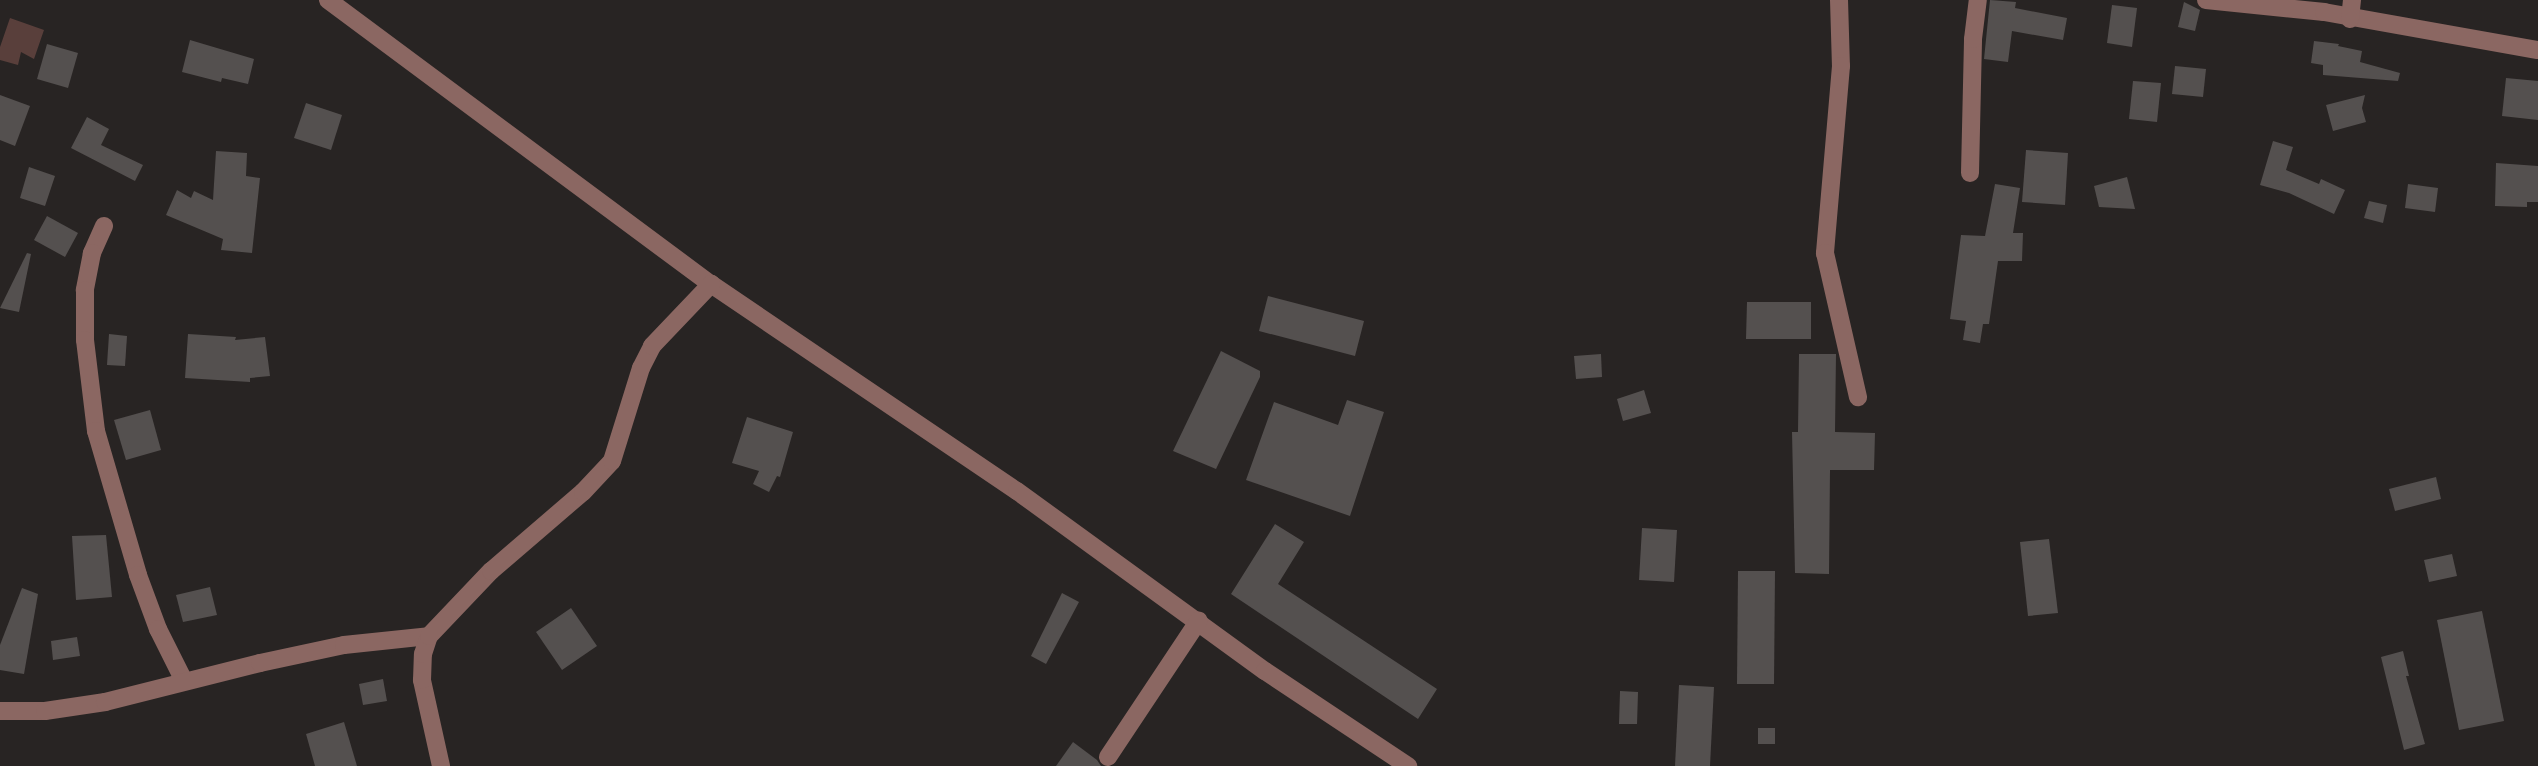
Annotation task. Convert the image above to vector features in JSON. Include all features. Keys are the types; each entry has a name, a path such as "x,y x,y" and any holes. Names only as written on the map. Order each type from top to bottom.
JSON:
{"street":[{"path":"328,0 711,284 1017,491 1124,571 1199,620 1265,671 1408,766"},
{"path":"1839,0 1841,66 1825,253 1858,397"},
{"path":"1970,173 1973,39 1978,0"},
{"path":"2206,0 2282,5 2538,50"},
{"path":"2350,19 2352,0"},
{"path":"104,226 92,253 85,290 85,340 96,431 138,575 158,629 184,681"},
{"path":"440,766 422,680 423,654 429,636 491,571 583,492 608,466 619,444 641,368 652,346 711,284"},
{"path":"1108,757 1199,620"},
{"path":"0,711 45,711 105,702 184,681 344,645 429,636"}],"shaded area":[{"path":"10,18 44,30 34,59 21,52 18,65 0,60 0,47"}],"building":[{"path":"1990,0 2016,2 2015,8 2067,18 2063,40 2012,31 2008,62 1984,59"},
{"path":"2184,2 2200,10 2195,31 2178,27"},
{"path":"2112,5 2137,8 2132,47 2107,43"},
{"path":"190,40 254,59 248,84 222,78 221,82 182,72"},
{"path":"2314,41 2339,44 2338,46 2362,51 2360,62 2400,73 2398,81 2323,75 2323,65 2311,63"},
{"path":"47,44 78,53 68,88 37,79"},
{"path":"2175,66 2206,69 2203,97 2172,94"},
{"path":"2506,78 2538,81 2538,120 2502,116"},
{"path":"2133,81 2161,83 2157,122 2129,119"},
{"path":"0,95 30,106 15,146 0,140"},
{"path":"2365,95 2362,108 2366,122 2333,131 2326,105"},
{"path":"306,103 342,115 331,150 294,138"},
{"path":"87,117 109,129 101,145 143,165 135,181 71,148"},
{"path":"2273,141 2293,147 2286,170 2319,184 2321,179 2345,190 2334,214 2289,193 2260,185"},
{"path":"2026,150 2068,153 2065,205 2022,202"},
{"path":"216,151 247,153 246,176 260,178 252,253 221,250 223,239 166,215 177,190 191,198 194,191 213,200"},
{"path":"2496,163 2538,166 2538,202 2527,202 2527,207 2495,206"},
{"path":"29,167 55,176 45,206 20,198"},
{"path":"2127,177 2135,209 2099,207 2094,186"},
{"path":"1995,184 2020,188 2013,233 2023,233 2022,261 1998,261 1989,324 1983,324 1980,343 1963,340 1966,321 1950,319 1961,235 1985,236"},
{"path":"2408,184 2438,188 2435,212 2405,208"},
{"path":"2369,201 2387,205 2383,223 2364,218"},
{"path":"47,216 78,233 65,257 34,240"},
{"path":"27,253 31,254 19,312 0,308"},
{"path":"1268,296 1364,321 1355,356 1259,331"},
{"path":"1747,302 1811,302 1811,339 1746,339"},
{"path":"109,334 127,336 125,366 107,365"},
{"path":"188,334 236,337 235,340 265,337 270,376 250,378 250,382 185,378"},
{"path":"1221,351 1260,371 1260,377 1216,469 1173,451"},
{"path":"1601,354 1602,377 1576,379 1574,356"},
{"path":"1799,354 1836,354 1835,432 1875,433 1874,470 1830,470 1829,574 1795,573 1792,432 1798,432"},
{"path":"1644,390 1651,413 1623,421 1617,399"},
{"path":"1347,400 1384,412 1350,516 1246,480 1274,402 1338,425"},
{"path":"150,410 161,450 126,460 114,420"},
{"path":"747,417 793,432 780,477 777,476 769,492 753,484 759,471 732,463"},
{"path":"2436,477 2441,499 2395,511 2389,489"},
{"path":"1275,524 1304,542 1278,584 1437,689 1418,719 1231,594"},
{"path":"1642,528 1677,530 1674,582 1639,580"},
{"path":"106,535 112,597 76,600 72,536"},
{"path":"2049,539 2058,613 2028,616 2020,542"},
{"path":"2452,554 2457,576 2429,582 2424,560"},
{"path":"1738,571 1775,571 1774,684 1737,684"},
{"path":"210,587 217,615 183,622 176,595"},
{"path":"22,588 38,594 24,674 0,670 0,645"},
{"path":"1062,593 1079,602 1046,664 1031,656"},
{"path":"571,608 597,646 562,670 536,632"},
{"path":"2482,611 2504,721 2459,730 2437,620"},
{"path":"77,637 80,656 53,660 51,641"},
{"path":"2403,651 2409,676 2406,676 2425,744 2404,750 2381,657"},
{"path":"383,679 387,701 363,705 359,684"},
{"path":"1679,685 1714,687 1710,766 1675,766"},
{"path":"1620,691 1638,692 1637,724 1619,724"},
{"path":"344,722 357,766 315,766 306,734"},
{"path":"1758,728 1775,728 1775,744 1758,744"},
{"path":"1073,742 1097,760 1101,766 1056,766"}]}
